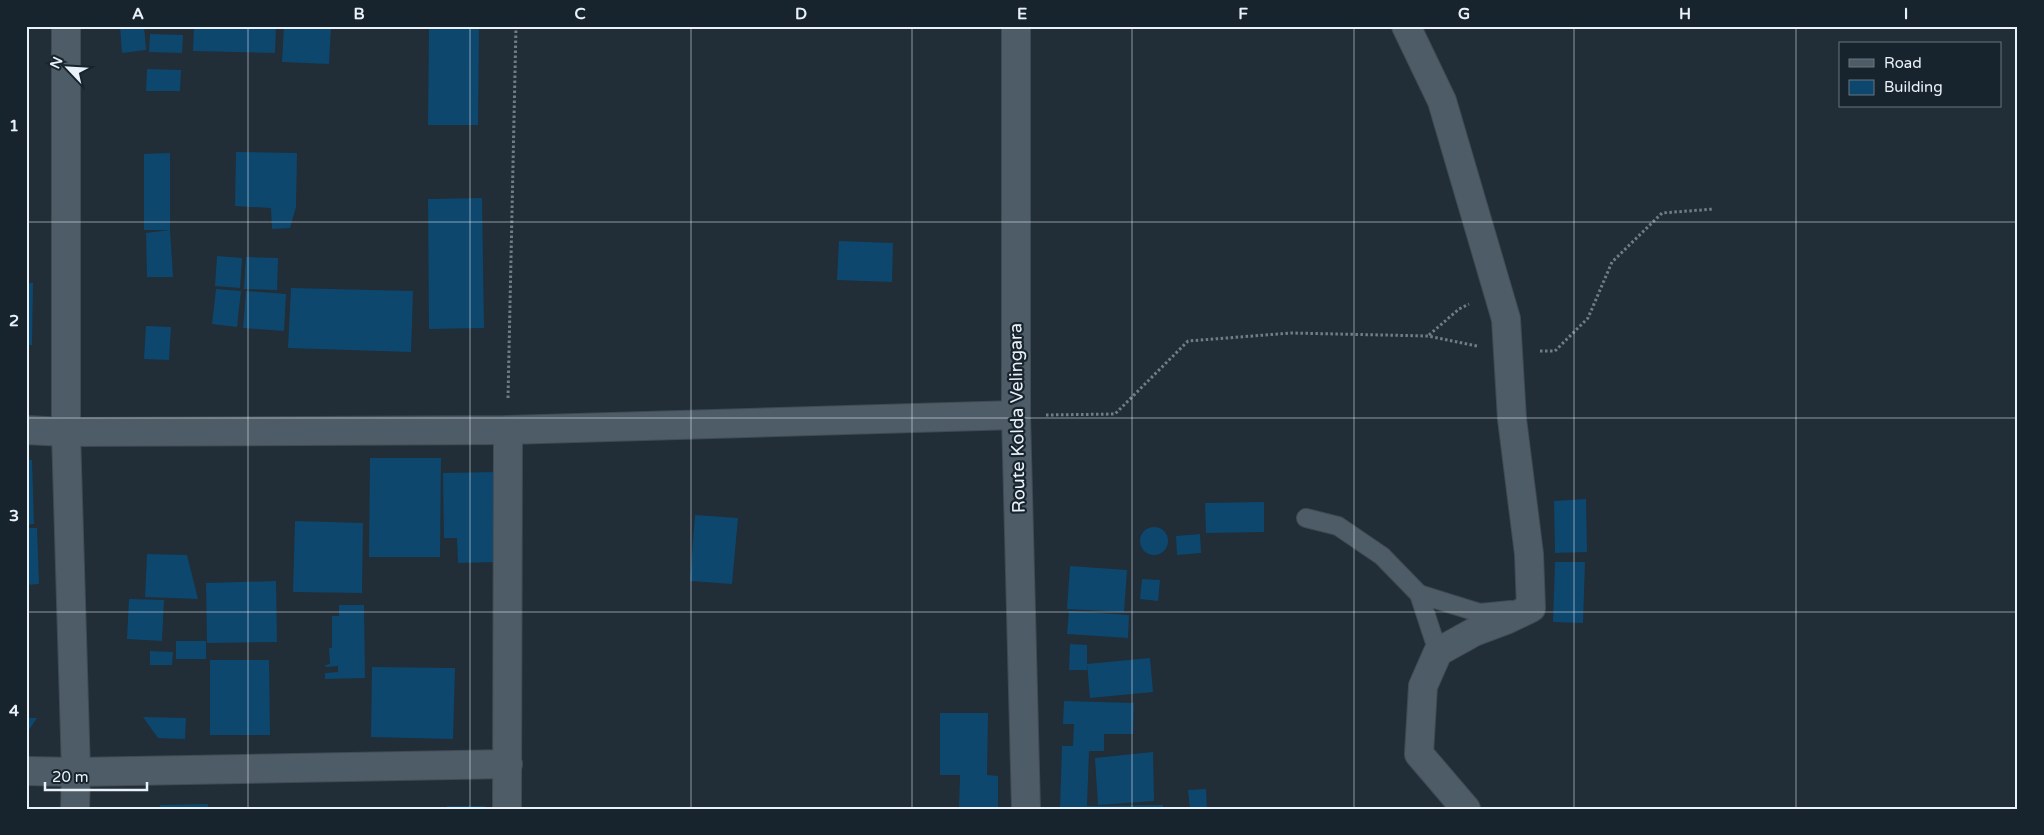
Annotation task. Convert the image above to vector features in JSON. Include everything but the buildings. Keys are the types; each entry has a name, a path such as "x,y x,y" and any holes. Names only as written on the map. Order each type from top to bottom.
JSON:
{"street":[{"path":"66,26 66,432 76,772 75,809"},
{"name":"Route Kolda Velingara","path":"1016,26 1016,415 1026,809"},
{"path":"1406,26 1442,101 1506,319 1512,419 1529,554 1531,608 1474,632 1438,652 1423,686 1419,754 1466,809"},
{"path":"26,430 66,432 508,430 1016,415"},
{"path":"507,809 508,430"},
{"path":"26,771 76,772 508,764"}],"lane":[{"path":"1306,518 1338,526 1382,556 1419,594 1438,652"},
{"path":"1419,594 1480,613 1531,608"}],"path":[{"path":"508,430 516,26"},
{"path":"1016,415 1115,414 1188,341 1291,333 1428,336 1507,352 1555,351 1588,318 1612,262 1662,213 1714,209"},
{"path":"1428,336 1459,309 1497,290"}]}
